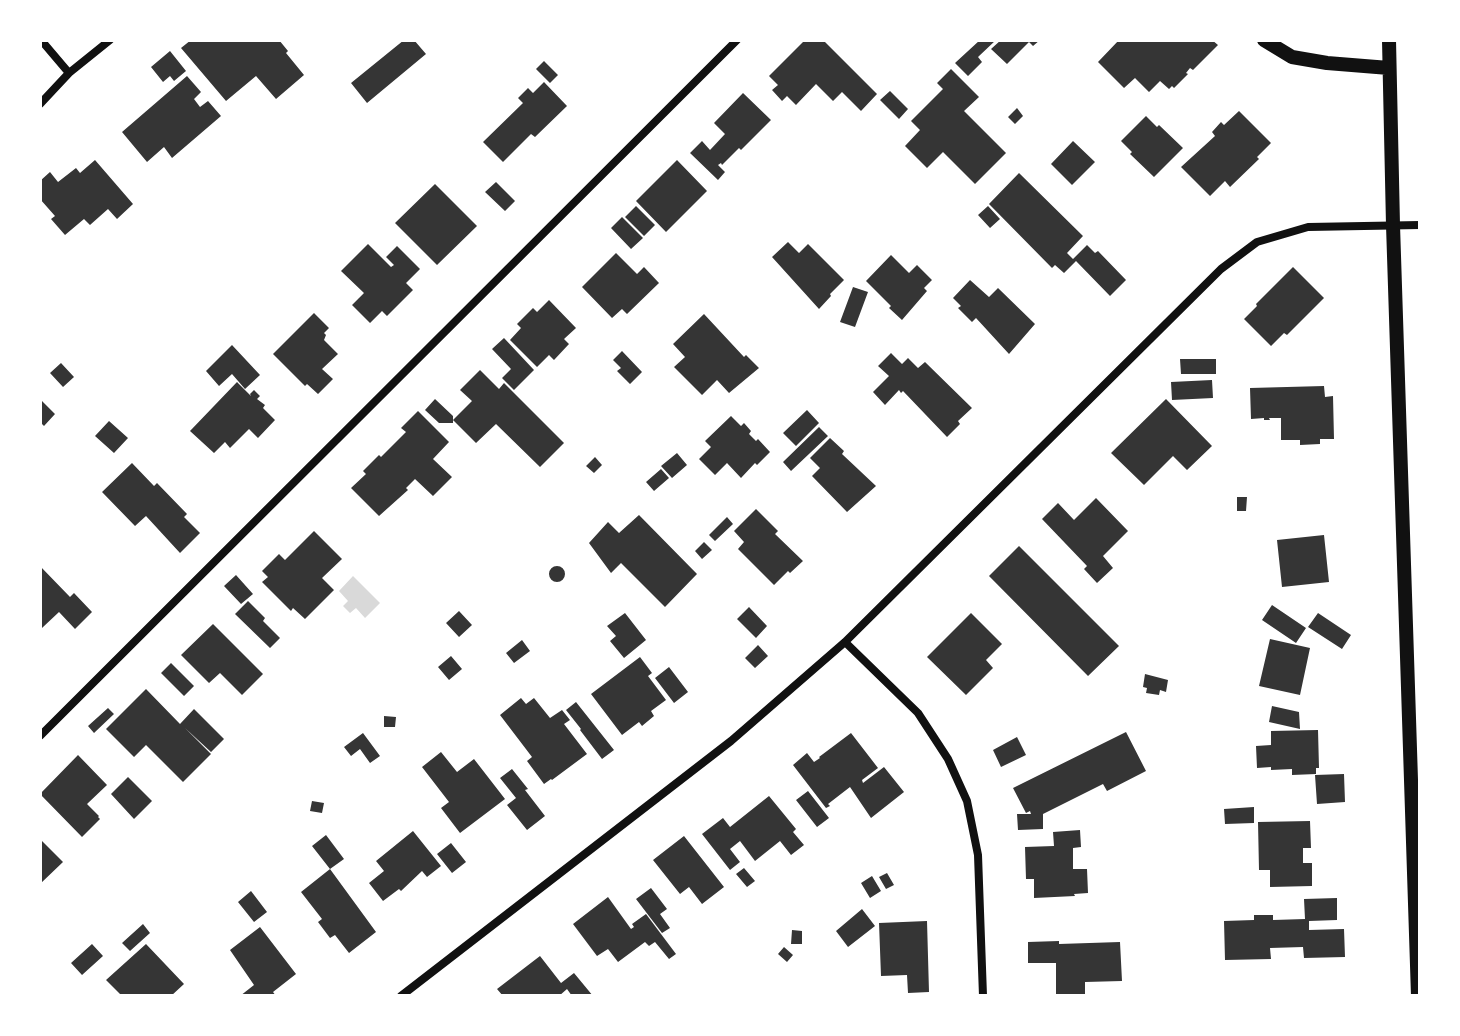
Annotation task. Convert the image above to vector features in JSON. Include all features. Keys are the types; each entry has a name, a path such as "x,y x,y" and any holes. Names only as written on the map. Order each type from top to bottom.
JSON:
{"street":[{"path":"41,40 69,73"},
{"path":"40,104 69,73 110,40"},
{"path":"40,736 737,40"},
{"path":"1264,40 1292,57 1389,68"},
{"path":"1389,40 1418,996"},
{"path":"401,996 731,741 845,642 1221,269 1257,242 1308,227 1420,225"},
{"path":"845,642 918,713 948,759 967,801 978,855 983,996"}],"shaded area":[{"path":"353,576 380,603 365,618 356,608 350,613 343,606 348,601 339,591"}],"building":[{"path":"191,40 279,40 304,75 276,99 256,76 226,101 181,48"},
{"path":"404,40 414,40 426,54 367,103 351,83"},
{"path":"805,40 823,40 877,94 861,111 842,92 833,101 816,84 796,105 787,96 782,101 772,90 778,85 769,76"},
{"path":"980,40 996,40 978,57 982,62 968,76 955,63"},
{"path":"1001,40 1040,40 1033,46 1029,42 1007,64 991,49"},
{"path":"1119,40 1212,40 1218,45 1193,70 1190,68 1174,88 1169,89 1160,81 1149,92 1135,78 1124,88 1098,62"},
{"path":"170,51 186,71 174,81 170,76 163,82 151,67"},
{"path":"544,61 558,75 550,83 536,69"},
{"path":"951,69 979,97 964,111 1006,153 975,184 943,152 927,168 905,146 920,130 911,121 943,89 937,83"},
{"path":"187,76 201,92 194,99 200,107 208,101 221,116 172,158 164,147 147,162 122,132"},
{"path":"544,82 567,106 535,137 531,134 503,162 483,142 523,103 518,98 528,88 533,93"},
{"path":"890,91 908,109 899,119 880,100"},
{"path":"743,93 771,120 741,150 739,148 722,165 718,165 725,172 718,180 690,153 702,141 710,150 725,134 714,123"},
{"path":"1017,108 1023,116 1015,124 1008,117"},
{"path":"1239,111 1271,143 1230,187 1225,181 1210,196 1181,167 1215,136 1212,132 1221,122 1224,125"},
{"path":"1146,116 1183,148 1154,177 1121,141"},
{"path":"1073,141 1095,162 1072,185 1051,164"},
{"path":"95,160 133,204 117,219 108,209 90,225 84,219 65,235 51,219 55,216 40,199 40,181 50,172 58,182 76,168 80,173"},
{"path":"677,160 707,191 666,232 636,201"},
{"path":"1019,173 1083,236 1067,253 1073,259 1087,245 1095,253 1098,251 1126,280 1110,296 1076,261 1064,273 1055,265 1052,268 989,204"},
{"path":"496,182 515,201 505,211 485,192"},
{"path":"435,184 477,226 437,265 395,223"},
{"path":"636,206 655,225 644,236 625,217"},
{"path":"988,206 1000,219 990,228 978,215"},
{"path":"622,217 643,238 631,249 611,228"},
{"path":"788,242 799,253 808,244 844,280 819,309 772,257"},
{"path":"368,244 391,267 394,265 386,257 397,246 420,269 406,283 413,290 387,316 382,311 370,323 352,305 364,293 341,271"},
{"path":"616,253 637,274 644,267 659,283 627,314 622,309 612,318 582,287"},
{"path":"891,255 909,273 917,265 932,280 924,288 927,291 902,320 866,281"},
{"path":"1293,267 1324,298 1287,335 1284,333 1271,346 1244,319"},
{"path":"970,280 989,297 998,288 1035,324 1009,354 976,318 972,322 958,308 961,306 953,298"},
{"path":"853,287 868,292 855,327 840,322"},
{"path":"549,300 576,328 564,339 569,344 554,360 549,355 537,367 510,340 521,328 517,324 533,308 537,312"},
{"path":"314,313 329,328 324,333 324,340 338,354 322,369 333,379 318,394 307,384 305,386 273,354"},
{"path":"704,314 744,357 746,355 759,368 729,393 717,380 702,395 674,367 685,357 673,344"},
{"path":"504,338 534,370 514,390 502,378 511,369 492,349"},
{"path":"232,345 260,375 245,389 232,374 219,386 206,371"},
{"path":"622,351 642,372 630,384 617,371 621,368 613,360"},
{"path":"891,353 902,364 908,358 918,368 925,362 972,408 947,437 903,391 901,393 899,390 885,405 873,392 889,376 878,366"},
{"path":"1180,359 1216,359 1216,374 1181,374"},
{"path":"61,363 74,377 63,387 50,373"},
{"path":"480,370 499,389 504,383 564,443 540,467 496,424 476,443 453,420 472,401 460,390"},
{"path":"1212,380 1213,398 1172,400 1171,382"},
{"path":"237,382 251,396 254,390 260,396 257,399 275,420 258,438 249,429 230,448 225,442 214,453 190,431"},
{"path":"1324,386 1325,397 1333,396 1334,439 1320,439 1320,444 1300,445 1300,440 1281,440 1281,418 1251,419 1250,388"},
{"path":"435,399 453,416 453,423 439,423 425,410"},
{"path":"1166,399 1212,446 1187,470 1173,456 1144,485 1111,453"},
{"path":"42,401 55,414 44,426 40,422"},
{"path":"807,410 819,423 796,446 783,433"},
{"path":"418,411 449,442 433,459 452,477 433,496 415,479 406,488 408,490 379,516 351,488 366,474 363,471 406,432 401,428"},
{"path":"731,416 741,426 744,423 751,431 749,434 770,452 741,478 727,463 715,475 699,459 711,447 705,441"},
{"path":"109,421 128,438 114,453 95,436"},
{"path":"819,427 828,436 791,471 783,462"},
{"path":"830,438 844,451 842,454 876,486 847,512 812,476 820,468 810,458"},
{"path":"677,453 687,465 672,478 661,466"},
{"path":"595,457 602,465 594,473 586,466"},
{"path":"132,463 154,486 157,483 187,514 184,517 200,533 180,553 146,516 135,526 102,492"},
{"path":"661,469 669,478 654,491 646,482"},
{"path":"1237,497 1247,497 1246,511 1237,511"},
{"path":"1096,498 1128,531 1103,556 1113,568 1097,583 1084,569 1087,566 1042,519 1058,503 1074,520"},
{"path":"756,509 778,531 775,534 803,561 774,585 738,549 744,542 734,531"},
{"path":"639,515 697,574 665,607 621,563 611,573 589,543 608,522 619,533"},
{"path":"727,517 733,524 715,541 709,535"},
{"path":"314,531 342,559 322,578 334,590 305,619 293,608 291,611 262,582 268,577 262,571 279,554 285,560"},
{"path":"1324,535 1329,582 1282,587 1277,540"},
{"path":"704,542 712,550 702,559 695,551"},
{"path":"1019,546 1119,646 1088,676 989,576"},
{"path":"40,566 70,597 74,593 92,612 75,629 59,612 42,628 40,625"},
{"path":"554,566 560,566 565,574 563,580 554,582 549,577 549,571"},
{"path":"236,575 253,594 241,604 224,586"},
{"path":"248,601 280,638 270,648 235,614"},
{"path":"1272,605 1306,628 1296,643 1262,620"},
{"path":"749,607 767,626 756,638 737,619"},
{"path":"459,611 472,625 459,637 446,623"},
{"path":"625,613 646,640 624,658 610,641 616,636 607,626"},
{"path":"971,613 1002,644 986,660 993,668 966,695 927,657"},
{"path":"1318,613 1351,635 1342,649 1308,627"},
{"path":"213,624 263,674 242,695 220,673 209,683 181,655"},
{"path":"1270,639 1310,648 1300,695 1259,686"},
{"path":"522,640 530,651 514,663 506,653"},
{"path":"758,645 768,656 755,668 745,658"},
{"path":"451,656 462,669 449,680 438,667"},
{"path":"640,657 652,673 648,676 666,700 651,711 654,716 642,726 639,722 622,735 591,694"},
{"path":"171,663 194,686 184,696 161,673"},
{"path":"669,667 688,692 674,703 655,678"},
{"path":"1145,674 1168,680 1166,692 1160,690 1159,695 1146,693 1147,688 1143,687"},
{"path":"146,689 180,724 194,709 224,739 211,752 185,728 211,754 183,782 146,745 134,757 106,729"},
{"path":"521,698 526,704 534,698 550,718 562,710 570,720 564,724 587,754 544,784 527,761 532,757 500,715"},
{"path":"576,702 614,750 602,759 566,710"},
{"path":"1272,706 1299,712 1300,729 1269,722"},
{"path":"108,708 114,714 94,733 88,726"},
{"path":"384,716 396,717 395,727 384,727"},
{"path":"1318,730 1319,768 1316,768 1316,774 1292,775 1292,769 1257,768 1256,746 1271,745 1271,731"},
{"path":"1126,732 1146,771 1107,791 1103,784 1043,814 1043,829 1018,830 1017,814 1031,814 1030,811 1026,813 1013,788"},
{"path":"363,733 380,756 370,763 360,749 351,756 344,747"},
{"path":"851,733 878,768 862,780 863,783 884,767 904,792 871,818 850,787 826,808 793,765 807,753 814,762"},
{"path":"1017,737 1026,755 1001,767 993,750"},
{"path":"441,752 457,772 474,759 505,799 460,833 441,808 449,802 422,767"},
{"path":"78,755 107,785 87,804 100,819 82,837 40,794"},
{"path":"512,769 545,816 527,830 507,805 516,798 500,778"},
{"path":"1344,774 1345,802 1317,804 1315,775"},
{"path":"128,777 152,801 134,819 111,794"},
{"path":"808,791 829,818 817,827 796,800"},
{"path":"769,796 796,829 793,832 804,845 791,855 780,841 755,861 740,841 730,849 740,862 730,870 702,834 723,818 730,827"},
{"path":"312,801 324,803 322,813 310,811"},
{"path":"1254,807 1254,823 1225,824 1224,809"},
{"path":"1310,821 1311,848 1303,848 1303,863 1312,863 1312,886 1270,887 1270,870 1259,870 1258,822"},
{"path":"1080,830 1081,847 1073,848 1073,869 1087,869 1088,893 1034,898 1034,879 1026,879 1025,847 1054,846 1053,832"},
{"path":"413,831 441,866 427,877 422,871 401,891 399,889 383,901 369,883 384,871 376,861"},
{"path":"326,835 344,859 330,869 312,846"},
{"path":"684,836 724,887 702,904 689,887 680,894 653,860"},
{"path":"40,839 63,862 40,884"},
{"path":"451,843 466,862 452,873 437,854"},
{"path":"744,868 755,881 747,887 736,874"},
{"path":"330,869 376,932 349,953 335,935 330,938 318,922 322,919 301,892"},
{"path":"887,873 894,885 886,889 879,877"},
{"path":"872,876 881,891 870,898 861,883"},
{"path":"651,888 667,909 660,914 670,928 662,933 636,899"},
{"path":"251,891 267,912 254,922 238,902"},
{"path":"608,897 631,929 634,927 632,924 646,914 676,954 669,959 655,942 649,946 645,942 618,962 608,949 597,956 573,924"},
{"path":"1337,898 1337,920 1309,921 1309,930 1344,929 1345,957 1304,958 1303,947 1270,948 1271,959 1225,960 1224,921 1254,920 1254,915 1273,915 1273,920 1305,919 1304,899"},
{"path":"862,909 875,926 848,947 836,931"},
{"path":"927,921 929,992 908,993 907,975 881,976 879,923"},
{"path":"143,924 150,933 130,951 122,943"},
{"path":"260,927 296,974 273,992 276,996 240,996 254,985 230,950"},
{"path":"792,930 802,931 802,944 791,944"},
{"path":"1059,941 1059,944 1120,942 1122,981 1085,982 1085,996 1056,996 1056,963 1028,963 1028,942"},
{"path":"92,944 103,956 82,975 71,963"},
{"path":"146,944 184,984 171,996 122,996 106,980"},
{"path":"784,947 793,955 787,962 778,954"},
{"path":"540,956 561,983 574,973 593,996 572,996 567,989 559,996 503,996 497,989"}]}
